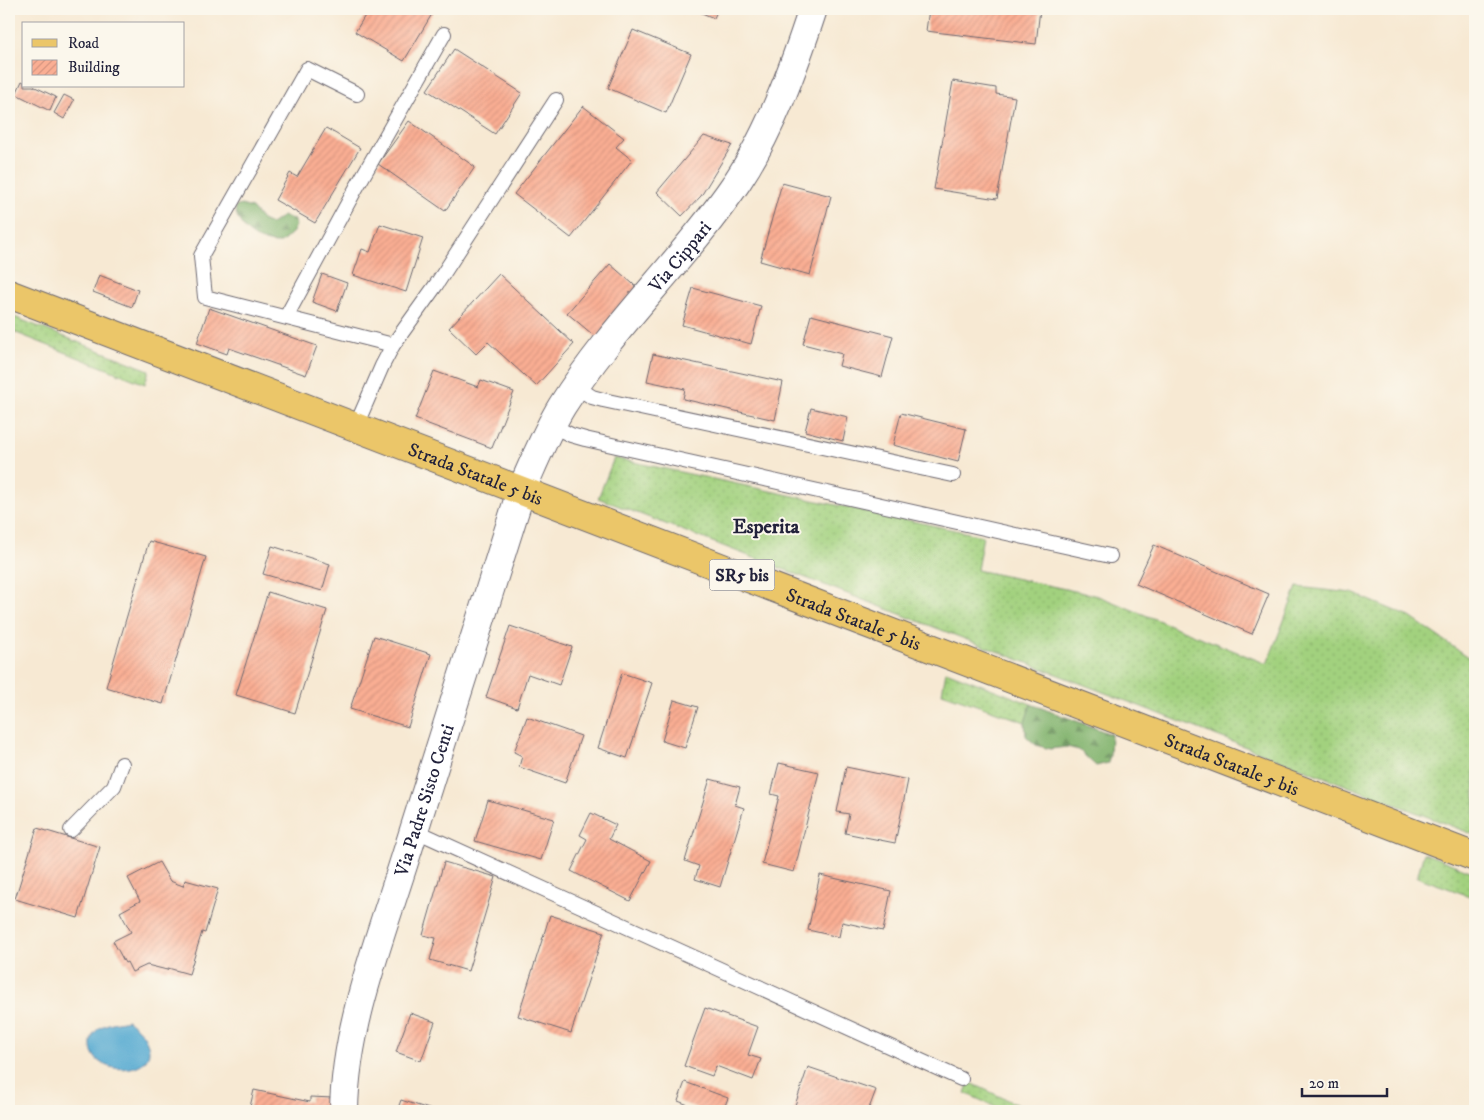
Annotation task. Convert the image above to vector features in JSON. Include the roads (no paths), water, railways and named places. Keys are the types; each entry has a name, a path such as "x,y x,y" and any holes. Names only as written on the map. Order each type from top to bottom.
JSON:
{"main road":[{"name":"Strada Statale 5 bis","path":"9,294 1475,857"}],"street":[{"name":"Via Cippari","path":"522,491 551,426 575,386 712,217 739,180 783,92 813,9"},
{"name":"Via Padre Sisto Centi","path":"344,1111 346,1072 353,1031 414,830 522,491"}],"lane":[{"path":"286,317 355,190 444,34"},
{"path":"357,94 307,69 201,256 205,297 393,345"},
{"path":"355,428 393,345 436,285 556,100"},
{"path":"575,386 592,397 603,400 953,475"},
{"path":"551,426 585,439 1110,556"},
{"path":"71,830 114,786 122,764"},
{"path":"414,830 961,1079"}],"water":[{"path":"128,1020 145,1037 149,1052 145,1061 136,1067 124,1069 112,1067 101,1062 93,1054 91,1042 96,1031 105,1025"}],"district":[{"name":"Esperita","path":"766,526"}]}
